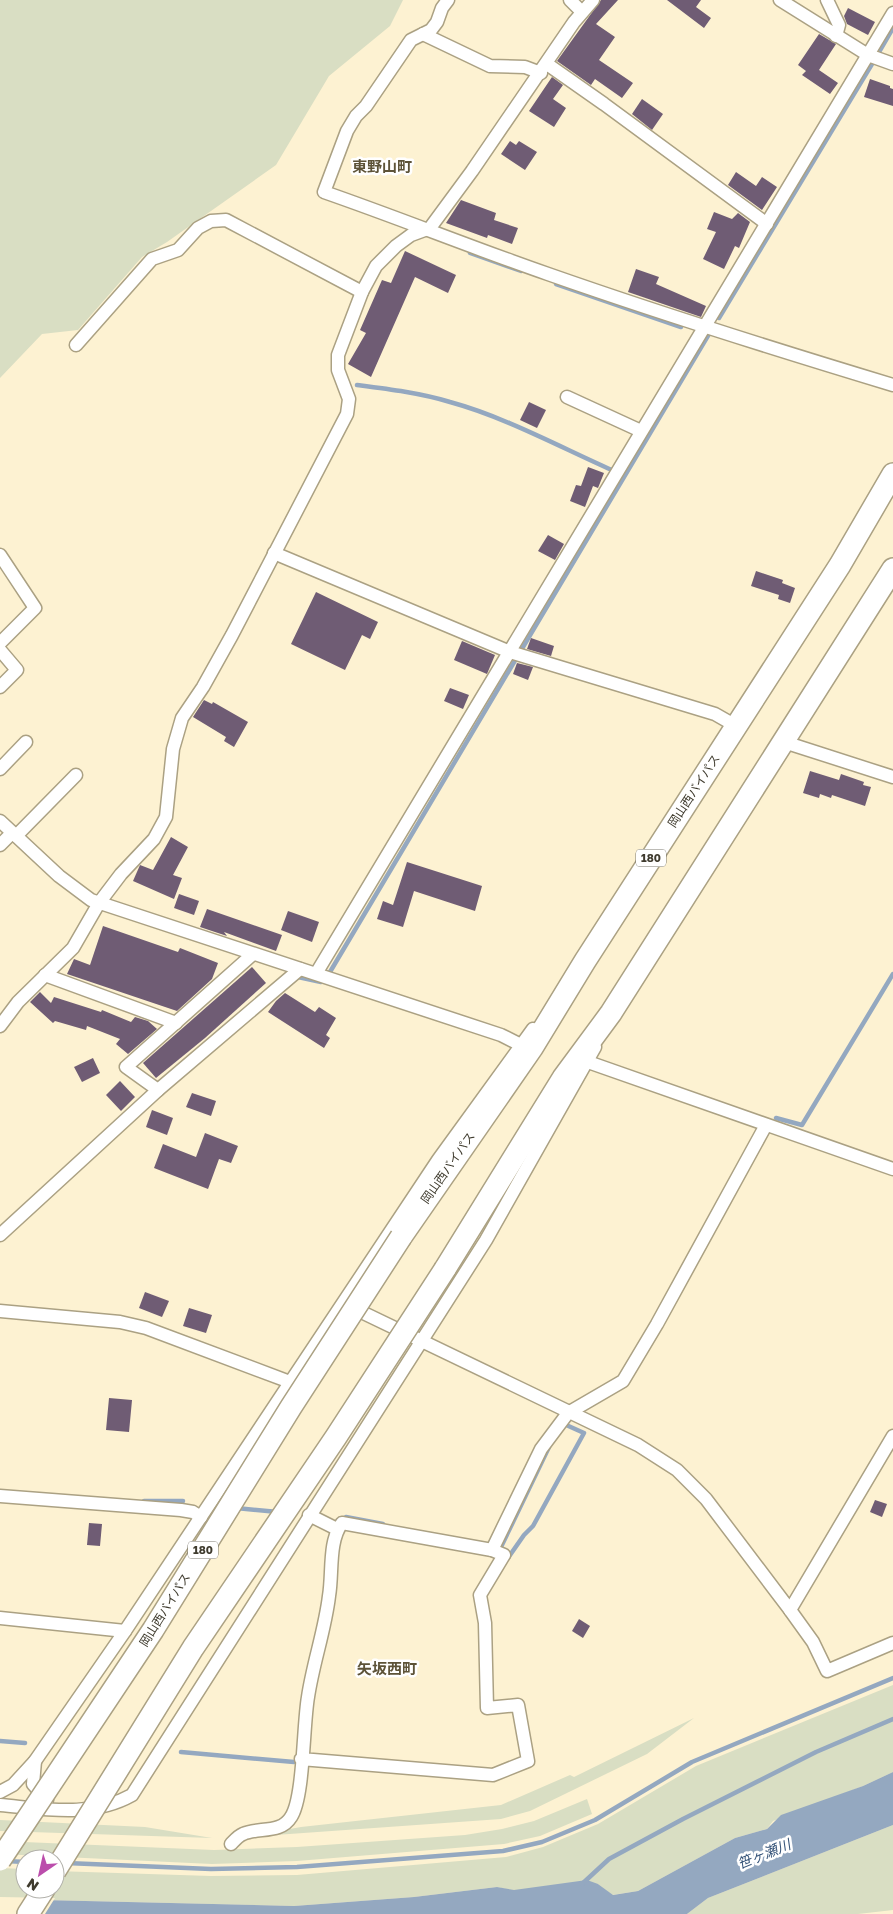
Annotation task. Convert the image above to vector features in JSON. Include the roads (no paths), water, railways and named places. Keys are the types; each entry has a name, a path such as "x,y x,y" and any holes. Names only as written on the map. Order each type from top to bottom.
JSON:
{"highway":[{"name":"岡山西バイパス","path":"0,1860 152,1630 291,1407 401,1237 532,1048 585,961 840,565 893,474"},
{"path":"65,1855 193,1648 336,1437 445,1269 563,1078 611,1013 893,569"},
{"path":"28,1914 38,1899"}],"street":[{"path":"448,0 431,30 411,40 346,131 324,192 430,228 546,273 704,327 893,385"},
{"path":"570,0 582,12"},
{"path":"0,1026 18,1002 73,948 99,903 121,874 154,840 166,817 173,749 182,718 213,669 347,414 350,399 338,370 338,355 362,292 376,266 396,246 411,235 430,228 592,0"},
{"path":"780,0 837,31 868,55 893,64"},
{"path":"827,0 837,31"},
{"path":"324,975 515,653 641,432 893,13"},
{"path":"423,34 490,66 544,69 767,224"},
{"path":"76,345 152,259 178,250 198,228 211,220 226,220 362,292"},
{"path":"567,397 641,432"},
{"path":"274,553 515,653 715,714 736,726"},
{"path":"0,555 36,608 0,643"},
{"path":"0,650 17,670 0,687"},
{"path":"0,770 26,742"},
{"path":"784,742 893,777"},
{"path":"0,845 76,775"},
{"path":"0,821 58,876 91,900 501,1034 521,1045"},
{"path":"156,1088 126,1067 253,954"},
{"path":"0,1792 13,1785 34,1761 125,1631 438,1160 521,1045 585,961"},
{"path":"0,1235 156,1088 300,969"},
{"path":"46,975 176,1023"},
{"path":"0,1805 72,1811 114,1805 132,1794 486,1240 588,1062 611,1013"},
{"path":"588,1062 893,1169"},
{"path":"492,1550 541,1449 568,1413 623,1381 657,1324 766,1125"},
{"path":"342,1302 568,1413 638,1445 677,1470 706,1499 790,1610 813,1642 827,1671 893,1643"},
{"path":"0,1311 120,1322 146,1328 290,1382"},
{"path":"790,1610 893,1436"},
{"path":"0,1496 181,1510 193,1512 201,1517"},
{"path":"309,1515 337,1529"},
{"path":"231,1844 242,1834 283,1826 291,1819 296,1806 301,1759 308,1697 330,1596 330,1569 337,1529 342,1522 492,1550 504,1555 480,1595 485,1623 487,1708 518,1706 528,1761 493,1775 301,1759"},
{"path":"0,1618 125,1631"},
{"path":"34,1761 33,1784 50,1802 72,1811"}],"water":[{"name":"笹ヶ瀬川","path":"893,1772 893,1825 708,1898 687,1914 0,1914 0,1899 294,1906 414,1897 497,1887 514,1890 587,1880 598,1884 613,1895 638,1891 735,1838 767,1829 781,1815 863,1786"}],"waterway":[{"path":"879,52 893,28"},
{"path":"719,318 872,64"},
{"path":"470,253 521,271"},
{"path":"556,284 681,327"},
{"path":"327,977 709,334"},
{"path":"357,385 416,394 471,408 512,424 612,470"},
{"path":"776,1118 802,1125 893,974"},
{"path":"298,977 321,982"},
{"path":"508,1558 524,1535 533,1526 584,1433 564,1424"},
{"path":"501,1547 549,1447"},
{"path":"144,1501 183,1501"},
{"path":"236,1508 278,1512"},
{"path":"346,1517 383,1524"},
{"path":"66,1863 211,1869 297,1867 503,1851 542,1842 595,1820 692,1762 893,1678"},
{"path":"582,1884 609,1859 683,1819 816,1752 893,1719"},
{"path":"0,1741 25,1743"},
{"path":"181,1752 294,1762"},
{"path":"6,1861 15,1861"}],"district":[{"name":"東野山町","path":"382,167"},
{"name":"矢坂西町","path":"387,1669"}]}
